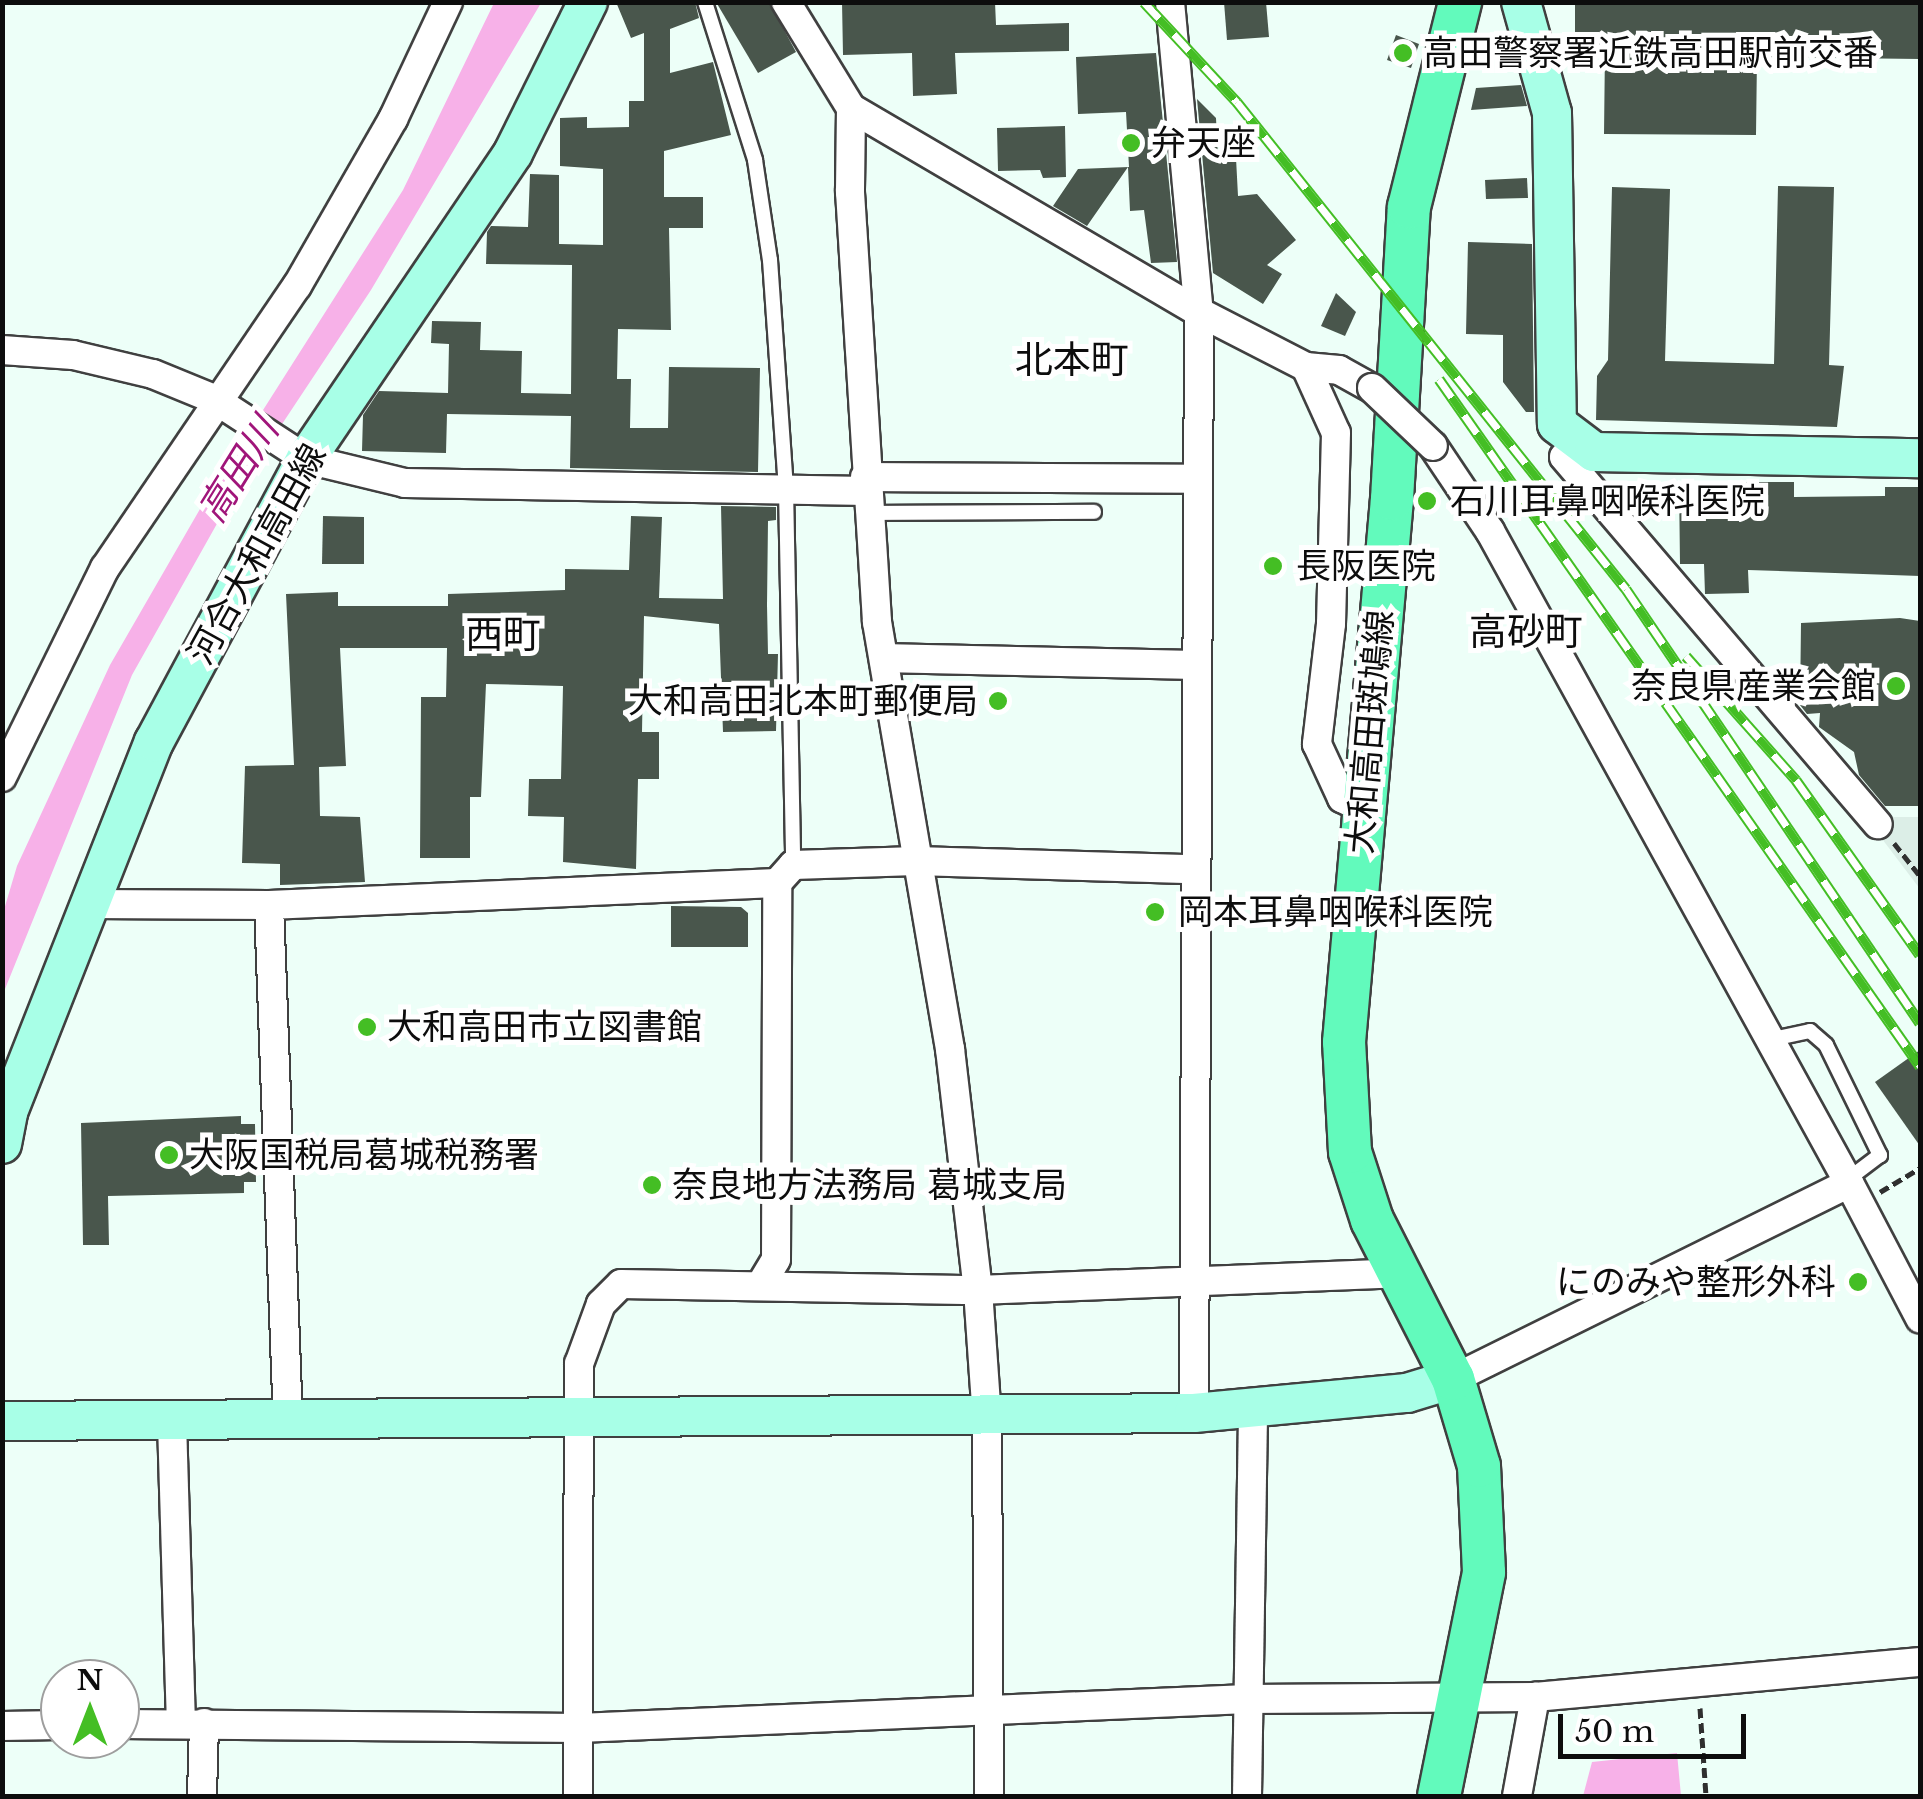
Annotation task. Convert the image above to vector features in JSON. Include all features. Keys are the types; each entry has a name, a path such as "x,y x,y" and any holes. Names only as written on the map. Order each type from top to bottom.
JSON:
{"main road":[{"name":"大和高田斑鳩線","path":"1439,1796 1455,1693 1484,1572 1479,1466 1453,1379 1372,1220 1350,1152 1344,1042 1392,499 1409,206 1460,2"}],"street":[{"path":"2,776 105,568 214,399 297,286 393,120 448,2"},
{"name":"河合大和高田線","path":"2,1144 8,1112 154,742 300,454 513,153 588,2"},
{"path":"786,2 851,108 1199,312 1306,368 1339,370 1372,388 1433,446 1490,531 1920,1318"},
{"path":"1170,2 1199,312 1193,665 1194,1413"},
{"path":"1521,2 1552,113 1557,424 1594,452"},
{"path":"851,108 867,494 884,658 950,1049 978,1290 986,1418 989,1796"},
{"path":"2,350 72,355 153,374 214,399 300,454 405,483 786,488 867,494 1195,479"},
{"path":"1306,368 1336,433 1331,624 1316,744 1342,798 1362,808"},
{"path":"1878,824 1564,458 1594,452 1920,458"},
{"path":"884,658 1193,665"},
{"path":"90,904 269,905 785,874 916,861 1193,870"},
{"path":"760,1286 776,1260 785,874"},
{"path":"269,905 288,1422"},
{"path":"2,1421 986,1418 1194,1413 1406,1393 1453,1379 1848,1181"},
{"path":"578,1796 579,1364 601,1304 621,1284 978,1290 1194,1286 1398,1273"},
{"path":"1247,1796 1254,1409"},
{"path":"172,1422 192,1723 202,1796"},
{"path":"140,1724 579,1728 1455,1693 1534,1697 1920,1662"},
{"path":"1517,1796 1534,1697"},
{"path":"2,1726 40,1725"}],"lane":[{"path":"705,2 755,160 770,260 786,488 785,874"},
{"path":"867,494 1094,512"},
{"path":"1767,1040 1810,1031 1826,1045 1880,1155 1848,1181"}],"path":[{"path":"1878,824 1920,876"},
{"path":"1877,1194 1920,1168"},
{"path":"1698,1685 1706,1796"}],"shaded area":[{"path":"1888,817 1920,817 1920,889 1873,827"}],"water":[{"name":"高田川","path":"494,3 541,3 371,290 223,513 132,675 3,994 3,913 17,866 110,665 200,509 403,190"},
{"path":"1677,1753 1681,1796 1583,1796 1592,1762"}],"building":[{"path":"616,2 695,2 699,18 670,29 670,73 713,62 731,135 664,151 664,197 703,197 703,228 669,228 671,330 618,329 617,379 631,379 630,428 668,428 669,367 760,368 758,472 570,468 571,416 447,414 446,453 362,451 363,415 379,391 448,393 449,344 431,343 432,321 481,322 480,350 522,351 521,393 571,394 572,265 486,264 487,232 491,226 528,227 530,174 559,175 559,244 603,245 603,169 560,166 560,118 587,117 587,128 629,127 629,101 644,101 644,33 631,38"},
{"path":"716,2 769,2 796,52 758,73"},
{"path":"842,2 995,2 996,25 1069,23 1069,51 955,53 957,94 913,96 912,53 843,55"},
{"path":"1224,2 1266,2 1269,37 1227,40"},
{"path":"1575,2 1920,2 1920,59 1757,57 1756,135 1604,134 1605,48 1575,47"},
{"path":"1396,35 1419,44 1411,68 1387,60"},
{"path":"1156,53 1177,262 1151,263 1144,210 1130,211 1126,112 1078,114 1076,57"},
{"path":"1521,85 1527,106 1471,110 1476,88"},
{"path":"1197,99 1216,118 1218,159 1236,158 1238,196 1257,194 1296,240 1267,265 1282,274 1263,304 1213,273"},
{"path":"1065,126 1066,177 1043,178 1040,170 998,171 997,128"},
{"path":"1128,167 1087,226 1053,206 1078,169"},
{"path":"1527,178 1528,198 1486,199 1485,180"},
{"path":"1778,186 1834,187 1829,365 1844,366 1837,427 1596,420 1597,376 1608,360 1612,187 1670,189 1665,361 1774,364"},
{"path":"1468,242 1532,244 1534,412 1526,412 1503,382 1503,335 1466,334"},
{"path":"1336,293 1356,312 1345,336 1321,326"},
{"path":"1679,482 1794,482 1794,497 1885,496 1885,487 1920,487 1920,576 1748,570 1749,593 1705,594 1704,564 1680,564"},
{"path":"721,506 776,507 776,520 768,521 767,605 768,654 778,654 776,731 723,732 719,624 644,616 642,732 659,732 659,779 638,779 636,869 563,862 564,817 528,816 529,779 561,779 563,686 486,684 481,797 470,797 470,858 420,858 421,697 446,697 447,648 340,648 346,766 319,767 320,816 360,817 365,882 280,885 280,864 242,863 245,766 294,765 286,594 338,592 338,606 448,606 448,594 565,590 565,569 629,570 631,516 662,517 659,598 723,599"},
{"path":"323,516 364,517 364,564 322,564"},
{"path":"1900,618 1920,621 1920,806 1885,806 1859,775 1854,752 1819,727 1820,713 1807,714 1800,705 1801,623"},
{"path":"671,906 741,907 748,913 748,947 671,947"},
{"path":"1920,1050 1920,1146 1875,1082"},
{"name":"大阪国税局葛城税務署","path":"241,1116 241,1124 255,1124 256,1182 244,1182 244,1193 108,1196 109,1245 83,1245 81,1123"}],"railway":[{"path":"1144,2 1237,102 1626,589 1920,1023"},
{"path":"1439,379 1920,1066"},
{"path":"1686,656 1796,780 1920,955"}],"place":[{"name":"高田警察署近鉄高田駅前交番","path":"1403,53"},
{"name":"弁天座","path":"1131,143"},
{"name":"石川耳鼻咽喉科医院","path":"1427,501"},
{"name":"長阪医院","path":"1273,566"},
{"name":"奈良県産業会館","path":"1896,686"},
{"name":"大和高田北本町郵便局","path":"998,701"},
{"name":"岡本耳鼻咽喉科医院","path":"1155,912"},
{"name":"大和高田市立図書館","path":"367,1027"},
{"name":"大阪国税局葛城税務署","path":"169,1155"},
{"name":"奈良地方法務局 葛城支局","path":"652,1185"},
{"name":"にのみや整形外科","path":"1858,1282"}],"district":[{"name":"北本町","path":"1072,360"},
{"name":"高砂町","path":"1526,632"},
{"name":"西町","path":"503,635"}]}
